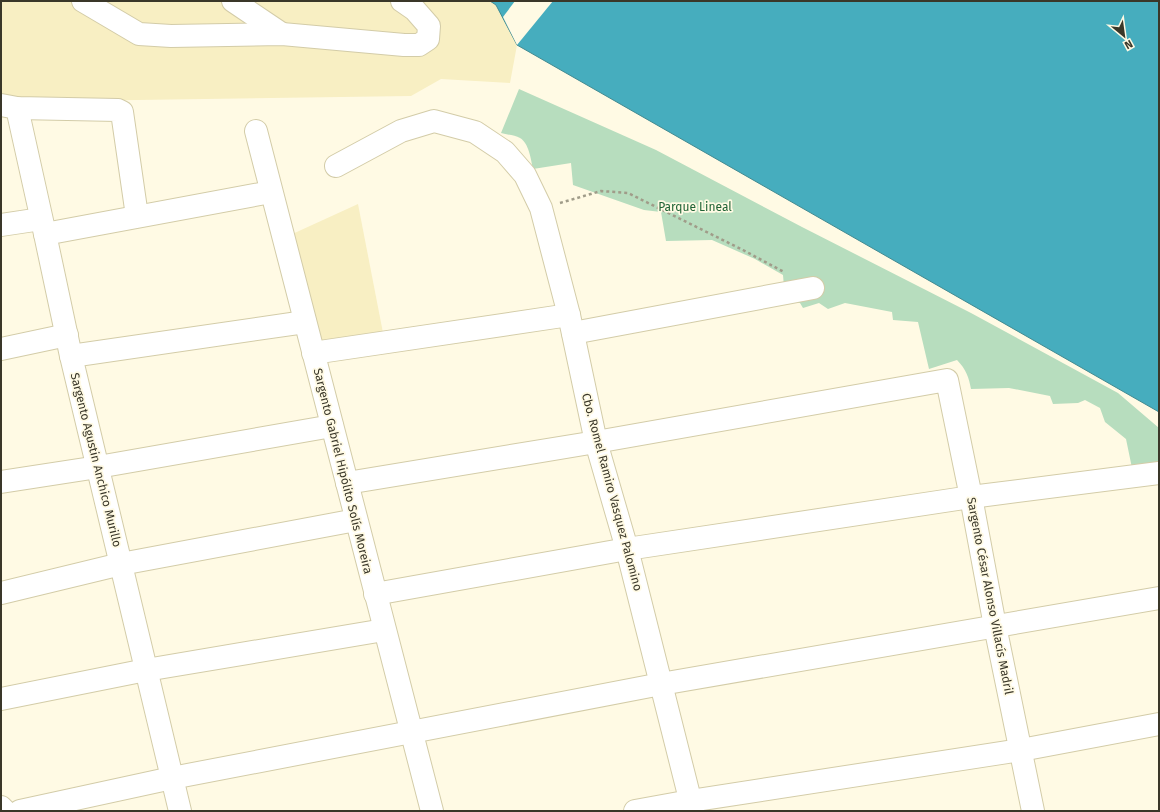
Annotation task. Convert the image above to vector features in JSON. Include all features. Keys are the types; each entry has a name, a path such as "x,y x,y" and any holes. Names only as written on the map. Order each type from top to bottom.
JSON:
{"street":[{"path":"83,1 139,34 171,36 282,34 404,45 419,45 428,38 429,26 416,10 402,1"},
{"path":"233,1 282,34"},
{"path":"9,107 118,110 122,112 137,216"},
{"name":"Sargento Agustin Anchico Murillo","path":"9,107 43,226 71,356 180,811"},
{"name":"Cbo. Romel Ramiro Vasquez Palomino","path":"336,166 400,131 434,121 475,132 505,152 525,175 541,208 571,324 596,442 627,549 691,806"},
{"name":"Sargento Gabriel Hipólito Solís Moreira","path":"256,131 432,811"},
{"path":"1,225 43,226 137,216 272,192"},
{"path":"313,353 571,324 813,288"},
{"path":"71,356 305,322"},
{"path":"1,350 67,335"},
{"name":"Sargento César Alonso Villacís Madril","path":"596,442 947,380 1033,811"},
{"path":"1,482 98,467 332,426"},
{"path":"346,483 596,442"},
{"path":"375,594 627,549 971,497 1159,473"},
{"path":"1,592 121,564 356,520"},
{"path":"20,811 172,778 661,684 1159,598"},
{"path":"1,699 146,670 384,630"},
{"path":"634,811 691,806 1021,750 1159,724"},
{"path":"1,807 5,811"}],"path":[{"path":"541,208 601,191 628,193 743,250 785,273"}],"shaded area":[{"path":"1,1 490,1 496,5 517,45 510,83 441,79 411,96 1,102"},
{"path":"358,204 384,338 319,350 288,236"}],"green space":[{"name":"Parque Lineal","path":"519,89 656,150 802,227 971,313 1118,393 1159,428 1159,467 1132,468 1126,439 1105,422 1100,408 1085,400 1078,403 1053,404 1050,396 1009,388 971,389 967,374 957,360 929,369 918,322 893,320 892,312 845,303 828,309 819,303 803,308 800,303 793,302 784,287 783,275 755,259 712,240 666,241 661,212 644,210 573,185 571,163 533,169 529,152 523,140 516,136 501,133"}],"water":[{"path":"490,1 1159,1 1159,412 517,45 496,5"}],"pier":[{"path":"515,1 553,1 517,45 503,17"}]}
